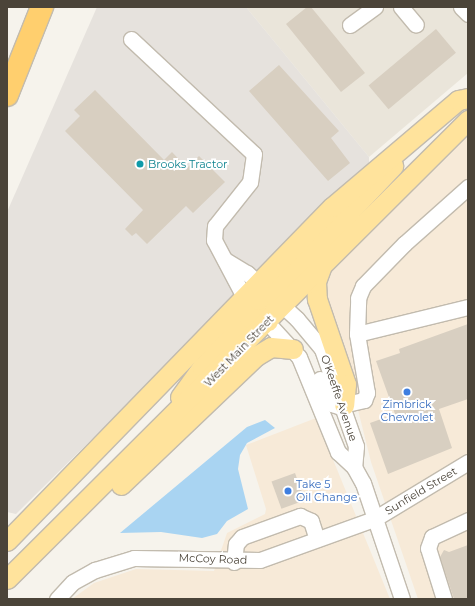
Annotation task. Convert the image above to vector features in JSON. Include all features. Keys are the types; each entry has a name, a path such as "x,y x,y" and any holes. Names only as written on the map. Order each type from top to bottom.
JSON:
{"highway":[{"path":"7,68 37,7"},
{"path":"7,95 42,7"}],"main road":[{"name":"West Main Street","path":"7,579 268,321 270,294 332,207 420,134 458,100 468,98"},
{"name":"West Main Street","path":"7,540 249,302 270,294 321,268 468,120"},
{"path":"321,268 316,282 317,299 346,384 344,405"},
{"path":"161,428 202,367 240,329 249,302"},
{"path":"49,539 77,526 256,356 271,347 296,353"}],"street":[{"path":"350,25 375,7"},
{"path":"401,7 416,25"},
{"path":"461,7 468,14"},
{"name":"O'Keeffe Avenue","path":"131,39 254,154 250,182 215,226 214,240 249,302 296,353 338,452 354,467 363,483 402,599"},
{"path":"296,353 317,372 332,404 344,405 364,400 367,393 357,334 358,298 363,286 468,187"},
{"name":"O'Keeffe Avenue","path":"225,260 270,294 322,348 344,405 356,446 354,467"},
{"path":"357,334 468,307"},
{"name":"Sunfield Street","path":"374,519 468,462"},
{"path":"234,562 236,544 242,537 300,516 311,521 317,539"},
{"name":"McCoy Road","path":"57,599 74,582 90,573 134,558 234,562 260,560 374,519"},
{"path":"444,599 428,548 432,537 468,520"}],"shaded area":[{"path":"97,7 246,7 369,157 369,165 16,514 7,512 7,212"},
{"path":"246,7 468,7 468,73 369,157"},
{"path":"468,130 468,599 418,599 371,462 354,394 323,297 328,272"},
{"path":"316,418 390,599 72,599 94,583 136,569 214,571 227,533 265,514 266,509 246,445"}],"water":[{"path":"265,420 275,428 247,443 240,455 238,469 248,509 227,521 217,534 202,538 161,532 120,533 247,427"}],"building":[{"path":"307,7 311,7 365,73 341,92 286,24"},
{"path":"436,29 456,53 389,109 369,86"},
{"path":"279,65 339,131 331,138 350,163 328,181 249,91"},
{"name":"Brooks Tractor","path":"95,90 164,160 172,152 187,168 199,156 225,182 193,213 186,206 147,244 136,233 132,236 125,229 143,210 65,131 80,116 74,110"},
{"path":"468,324 468,399 439,409 452,448 388,474 370,423 395,414 376,361 400,353 399,349"},
{"name":"Take 5 Oil Change","path":"295,473 305,500 281,509 272,482"},
{"path":"468,545 468,599 454,599 440,557 444,550 449,552"}],"place":[{"name":"Brooks Tractor","path":"140,164"},
{"name":"Zimbrick Chevrolet","path":"407,392"},
{"name":"Take 5 Oil Change","path":"288,491"}]}
